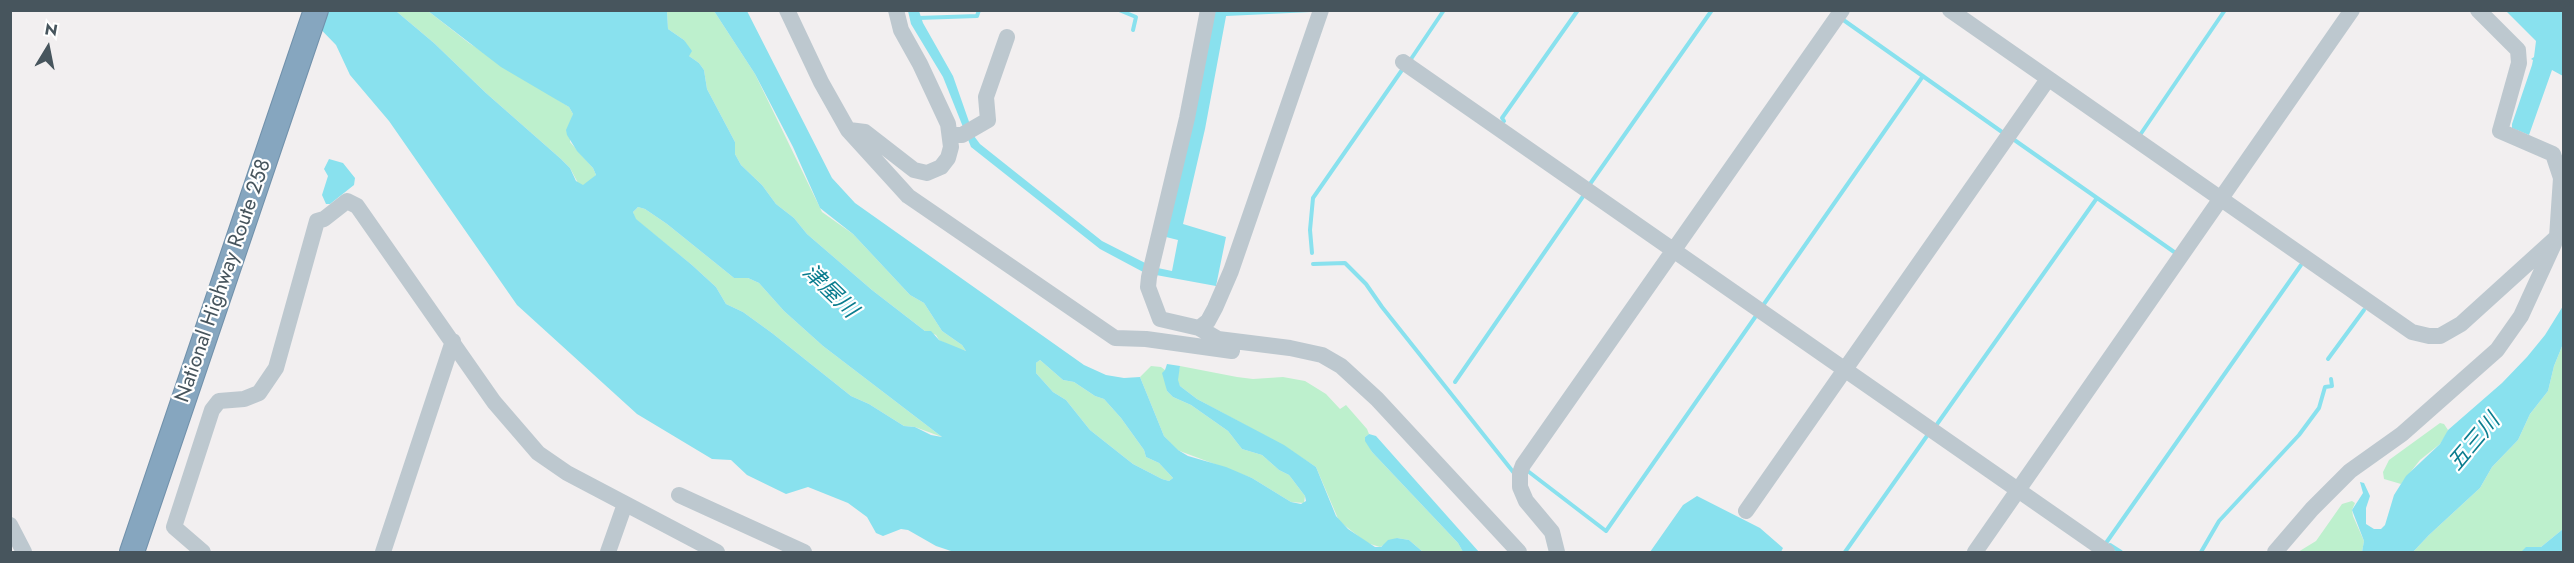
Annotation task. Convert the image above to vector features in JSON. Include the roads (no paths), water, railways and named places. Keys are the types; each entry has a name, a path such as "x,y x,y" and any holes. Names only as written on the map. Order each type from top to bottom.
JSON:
{"highway":[{"name":"National Highway Route 258","path":"132,552 316,10"}],"street":[{"path":"787,10 821,82 848,130 908,196 1104,332 1115,338 1146,339 1239,351 1264,352 1290,348"},
{"path":"896,10 901,30 962,133"},
{"path":"1208,10 1148,287 1160,319 1191,326 1218,339 1290,348 1322,355 1341,366 1359,380 1519,552"},
{"path":"1104,332 1169,329 1208,321 1231,271 1321,10"},
{"path":"1557,552 1552,532 1526,501 1520,487 1520,473 1842,10"},
{"path":"1950,10 2412,332 2440,336 2461,324 2560,229"},
{"path":"1975,552 2352,10"},
{"path":"2275,552 2312,509 2350,471 2402,435 2497,350 2531,297 2560,229 2561,178 2553,154 2500,131 2519,63 2518,50 2478,10"},
{"path":"848,130 865,132 914,170 927,173 941,167 948,158 951,147 962,133 988,120 986,96 1007,37"},
{"path":"1402,62 2108,552"},
{"path":"1746,511 2048,79"},
{"path":"203,552 174,527 212,410 219,402 244,399 259,393 276,368 317,221 324,219 347,201 357,206 494,402 538,453 567,473 717,552"},
{"path":"383,552 453,341"},
{"path":"679,495 804,552"},
{"path":"608,552 625,504"},
{"path":"10,525 24,552"}],"water":[{"name":"津屋川","path":"303,11 396,11 561,159 570,168 576,181 583,185 596,175 567,135 566,130 573,114 569,107 501,67 428,11 667,11 668,29 684,40 692,51 689,56 704,70 707,89 735,142 735,154 741,165 807,234 872,290 925,331 931,331 939,340 966,351 962,345 942,331 924,303 910,295 853,234 820,208 793,147 755,74 714,11 747,11 832,178 855,203 1084,365 1106,375 1124,378 1140,377 1164,436 1178,450 1188,456 1226,467 1252,478 1291,502 1301,504 1306,501 1305,496 1289,475 1279,470 1262,455 1242,449 1228,431 1191,405 1173,397 1167,391 1162,373 1167,364 1180,366 1178,380 1180,386 1197,399 1284,445 1316,467 1336,516 1348,529 1375,547 1381,547 1388,540 1397,538 1409,540 1423,552 954,552 936,546 908,530 901,529 883,536 876,533 867,517 848,503 808,487 786,494 747,475 731,460 712,459 637,414 517,305 389,121 350,75 336,45","holes":["638,207 645,209 667,224 734,278 748,278 759,283 784,311 823,346 942,437 931,435 915,427 904,426 869,404 851,396 772,333 743,312 726,304 716,287 636,219 633,212","1040,360 1063,380 1074,382 1095,396 1104,399 1121,418 1144,450 1146,457 1159,463 1173,478 1169,481 1162,479 1133,464 1090,430 1066,400 1053,392 1036,373 1036,363"]},
{"path":"908,11 919,11 923,23 953,76 974,136 980,144 1102,241 1153,267 1172,271 1178,240 1162,236 1211,11 1227,11 1205,129 1183,224 1226,237 1216,286 1145,273 1100,249 971,147 943,77 911,24"},
{"path":"2506,11 2563,11 2563,76 2552,70 2529,135 2512,128 2512,124 2532,65 2533,60 2531,59 2534,57 2536,41"},
{"path":"329,159 343,163 355,178 354,185 330,204 326,204 322,195 328,176 324,169"},
{"name":"五三川","path":"2563,306 2563,344 2554,366 2548,391 2530,414 2518,440 2492,467 2480,488 2413,552 2362,552 2364,541 2352,510 2363,493 2360,482 2364,483 2370,496 2366,508 2366,524 2374,529 2381,529 2385,525 2394,495 2406,476 2440,444 2448,430 2502,383 2527,357 2545,335"},
{"path":"1369,434 1376,436 1479,552 1463,552 1458,543 1372,452 1365,441 1365,437"},
{"path":"1697,496 1760,528 1783,548 1781,552 1650,552 1683,505"},
{"path":"2563,529 2563,552 2521,552 2526,547 2541,547"}],"waterway":[{"path":"918,18 977,16 979,10"},
{"path":"1119,10 1136,17 1133,30"},
{"path":"1226,14 1311,10"},
{"path":"1412,62 1411,59 1444,10"},
{"path":"1504,121 1502,118 1578,10"},
{"path":"1590,184 1712,10"},
{"path":"2140,135 2225,10"},
{"path":"1842,19 2002,132"},
{"path":"1312,253 1310,230 1313,198 1402,70"},
{"path":"1764,304 1923,76"},
{"path":"2013,139 2177,254"},
{"path":"1455,382 1584,195"},
{"path":"1935,427 2097,198"},
{"path":"1313,264 1345,263 1366,284 1514,473"},
{"path":"2106,543 2301,265"},
{"path":"2328,359 2364,310"},
{"path":"1529,472 1606,531 1758,313"},
{"path":"2201,552 2219,521 2299,435 2319,408 2325,387 2332,386 2331,379"},
{"path":"1845,552 1929,433"},
{"path":"2110,545 2121,552"}]}
